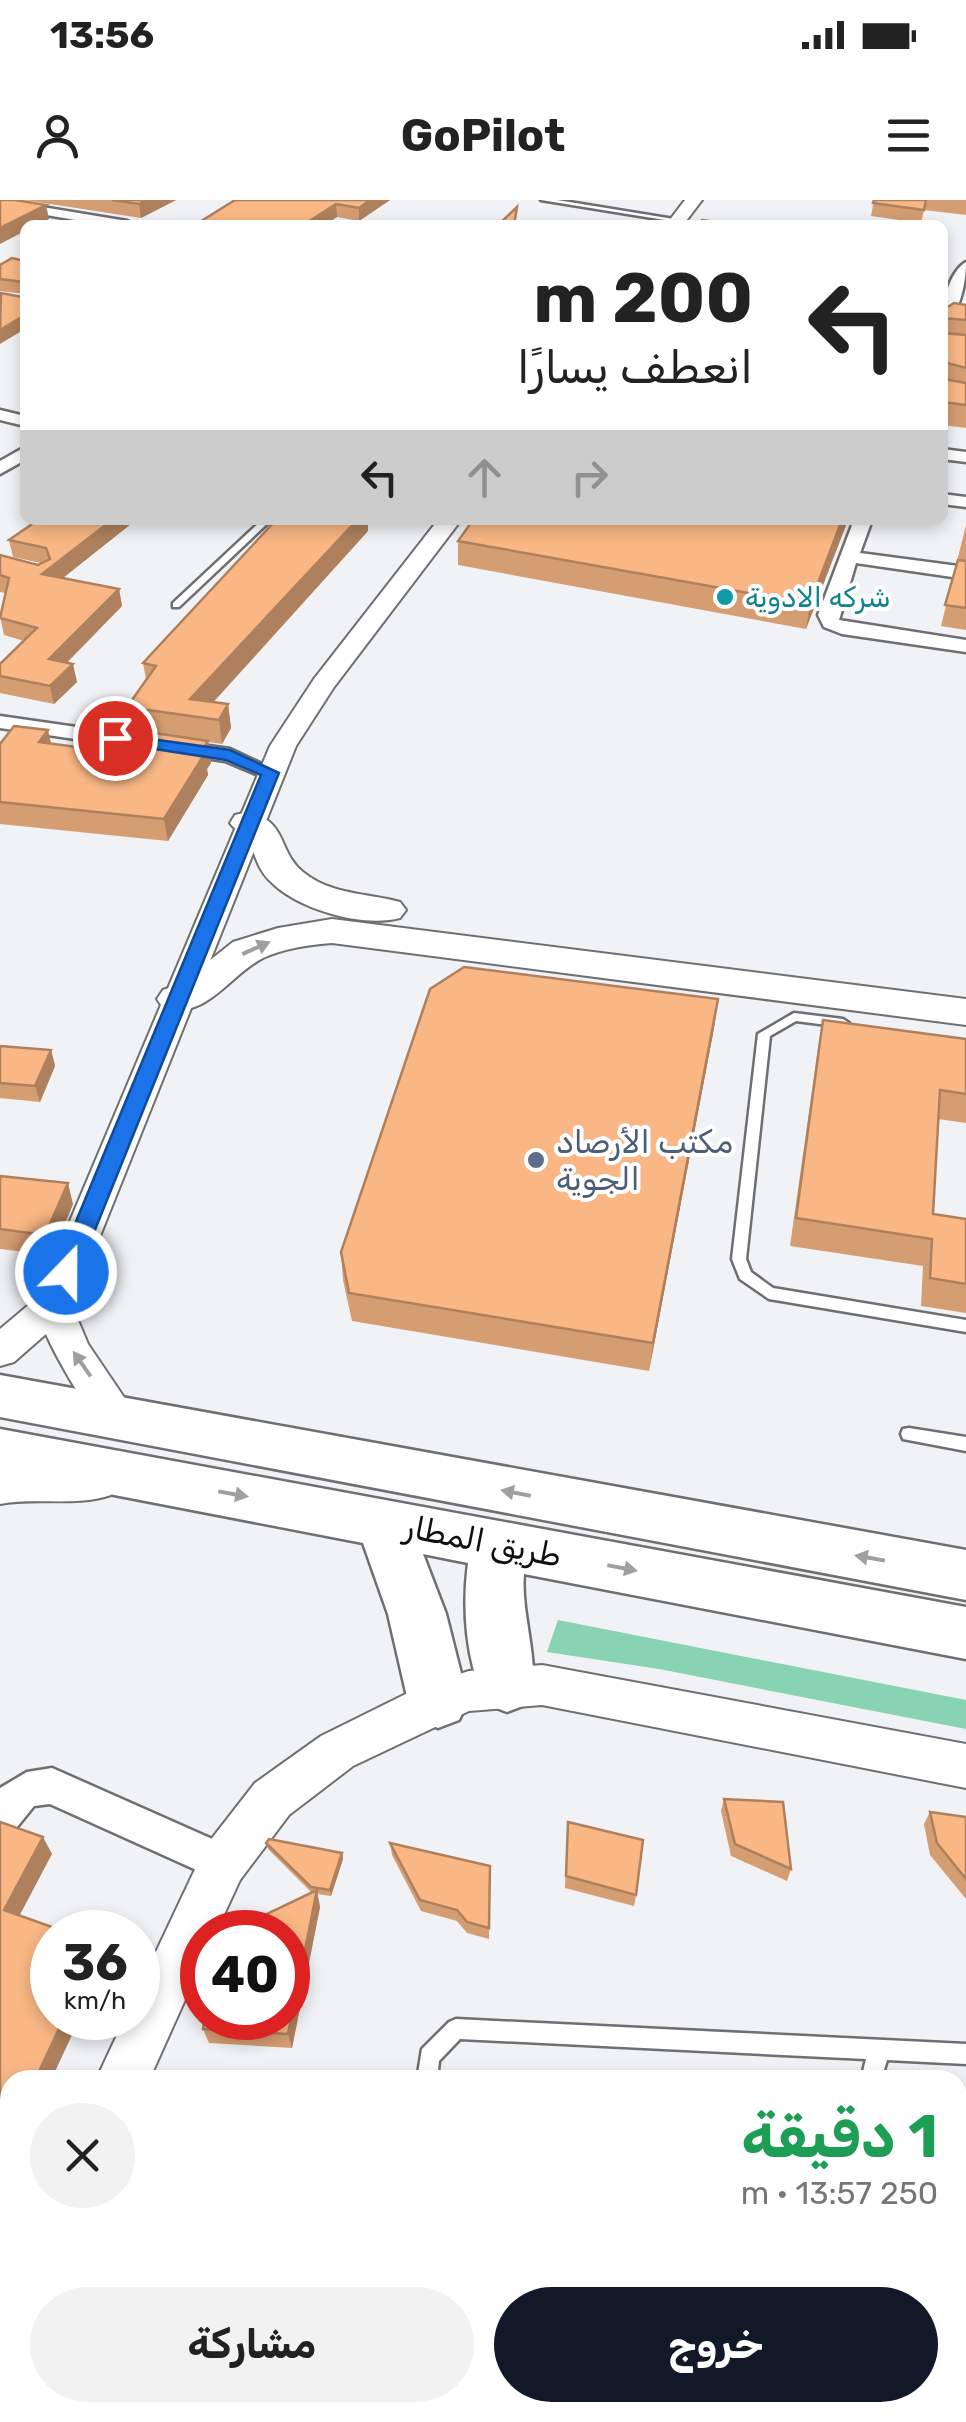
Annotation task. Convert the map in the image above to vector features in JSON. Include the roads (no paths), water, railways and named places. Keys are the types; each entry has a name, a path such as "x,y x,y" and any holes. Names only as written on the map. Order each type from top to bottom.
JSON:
{"highway":[{"name":"طريق المطار","path":"0,1396 966,1575"},
{"name":"طريق المطار","path":"0,1450 966,1633"},
{"path":"383,1521 416,1614 438,1701"},
{"path":"500,1544 492,1616 507,1685"}],"main road":[{"path":"248,824 262,830 272,864 284,877 310,892 343,902 966,985"},
{"path":"177,999 192,996 224,964 247,951 273,940 332,931 966,1012"}],"street":[{"path":"678,220 694,200"},
{"path":"0,203 98,220"},
{"path":"959,299 966,266"},
{"path":"0,1351 52,1306 277,760 323,684 446,525"},
{"path":"861,525 828,615 831,623 842,628 966,646"},
{"path":"850,557 966,574"},
{"path":"0,722 277,760"},
{"path":"52,1306 72,1351 118,1418"},
{"path":"0,1487 49,1482 181,1485"},
{"path":"127,2070 222,1863 272,1799 338,1751 438,1701 507,1685 577,1690 966,1766"},
{"path":"0,1819 20,1792 36,1785 52,1786 222,1863"}],"lane":[{"path":"544,200 659,220"},
{"path":"176,604 263,525"},
{"path":"852,1024 794,1017 764,1034 738,1259 745,1275 769,1293 966,1326"},
{"path":"910,1434 966,1444"},
{"path":"428,2070 429,2056 456,2029 966,2054"},
{"path":"874,2070 879,2050"}],"place":[{"name":"شركه الادوية","path":"725,597"},
{"name":"مكتب الأرصاد الجوية","path":"536,1160"}]}
